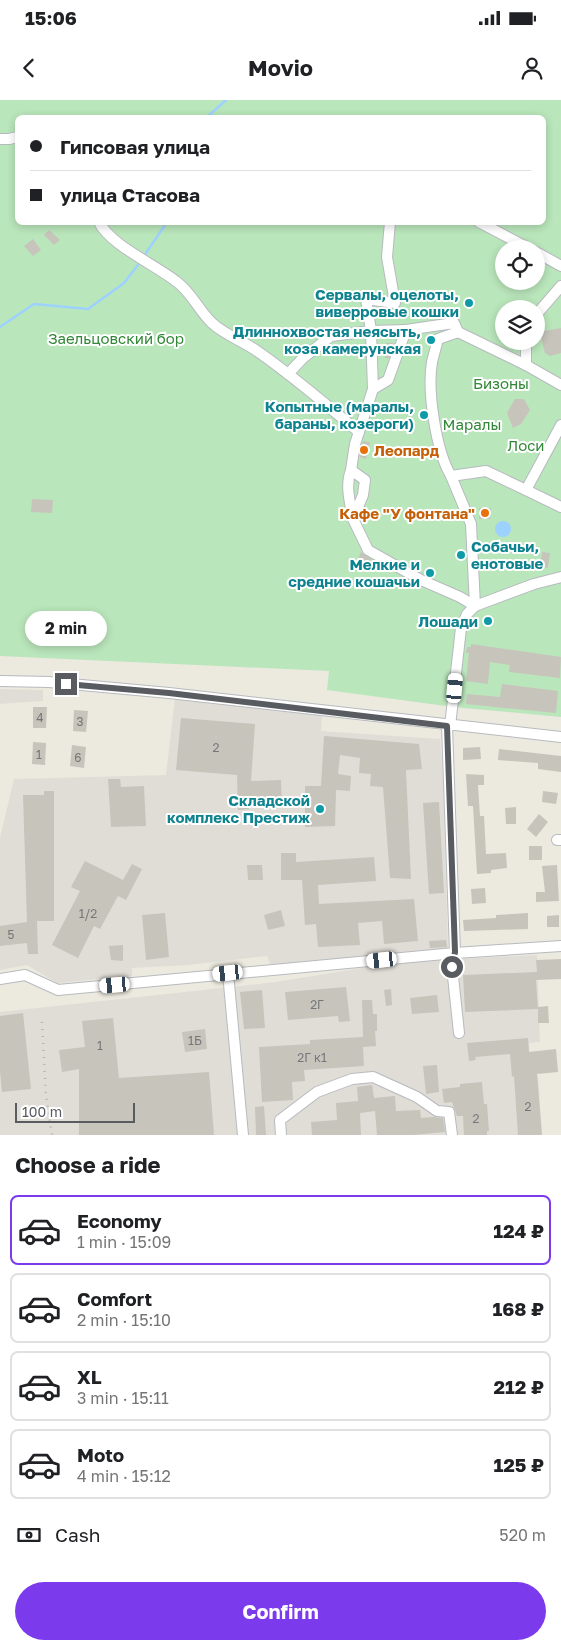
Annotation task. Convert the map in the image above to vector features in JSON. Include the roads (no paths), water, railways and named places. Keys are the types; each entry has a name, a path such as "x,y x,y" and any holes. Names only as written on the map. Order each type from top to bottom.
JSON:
{"street":[{"path":"0,139 15,138"},
{"path":"101,225 106,234 179,283 211,322 227,334 254,349 288,374 359,432"},
{"path":"390,225 387,257 395,303 366,299 371,330 373,389 359,432 348,476 348,490 353,518 368,550 421,580 460,597 475,606"},
{"path":"485,225 513,240"},
{"path":"545,257 561,266"},
{"path":"545,305 561,286"},
{"path":"288,374 303,358 330,336 371,330 406,330 454,323 458,332 526,365 561,385"},
{"path":"373,389 388,380 406,330"},
{"path":"458,332 438,339 432,363 431,395 435,425 446,468 471,524 475,606"},
{"path":"526,350 526,365"},
{"path":"526,490 561,425"},
{"path":"351,470 364,480 363,495 353,518"},
{"path":"451,476 486,471 561,507"},
{"path":"459,1033 452,967 455,952 449,726 461,628 467,614 475,606 534,584 561,577"},
{"path":"0,681 49,682 169,693 561,738"},
{"path":"0,979 25,975 58,990 228,973 284,970 455,952 561,946"},
{"path":"228,973 243,1135"},
{"path":"280,1135 280,1120 317,1092 352,1079 373,1078 417,1097 437,1111 449,1112 452,1135"}],"water":[{"path":"500,521 506,521 511,526 509,535 500,537 495,532 495,526"}],"waterway":[{"path":"209,115 226,100"},
{"path":"144,256 165,225"},
{"path":"0,327 34,304 88,309 124,283 141,261"}],"railway":[{"path":"42,1022 46,1096 52,1135"}],"place":[{"name":"Сервалы, оцелоты, виверровые кошки","path":"469,303"},
{"name":"Длиннохвостая неясыть, коза камерунская","path":"431,340"},
{"name":"Копытные (маралы, бараны, козероги)","path":"424,415"},
{"name":"Леопард","path":"364,450"},
{"name":"Кафе \"У фонтана\"","path":"485,513"},
{"name":"Собачьи, енотовые","path":"461,555"},
{"name":"Мелкие и средние кошачьи","path":"430,573"},
{"name":"Лошади","path":"488,621"},
{"name":"Складской комплекс Престиж","path":"320,809"}],"park label":[{"name":"Заельцовский бор","path":"116,338"},
{"name":"Бизоны","path":"501,383"},
{"name":"Маралы","path":"472,424"},
{"name":"Лоси","path":"526,445"}]}
